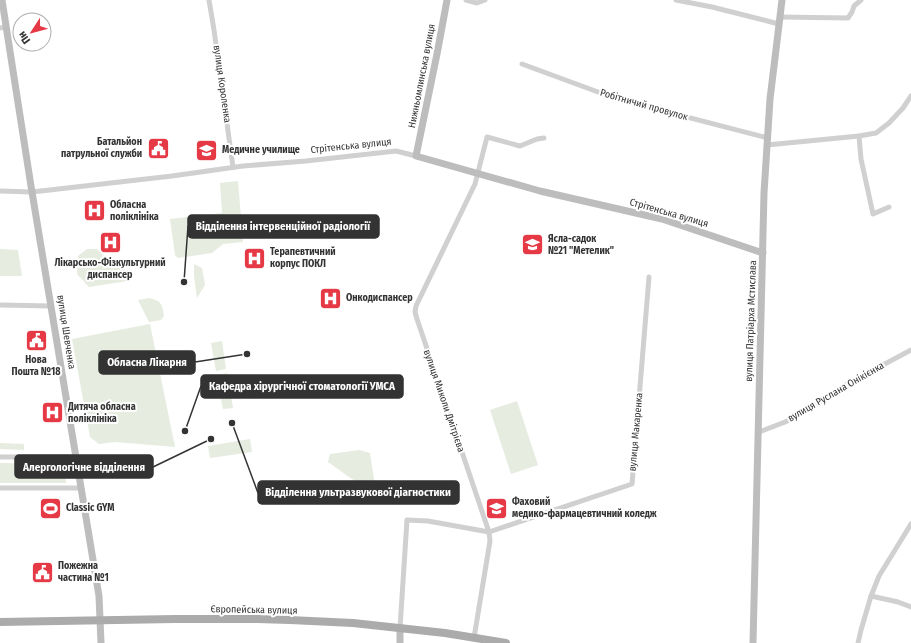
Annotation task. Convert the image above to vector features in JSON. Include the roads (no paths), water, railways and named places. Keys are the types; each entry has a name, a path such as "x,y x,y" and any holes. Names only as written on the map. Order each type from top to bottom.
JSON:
{"main road":[{"name":"вулиця Шевченка","path":"2,0 3,28 32,192 99,596 101,643"},
{"name":"Нижньомлинська вулиця","path":"416,156 437,54 446,0"},
{"name":"вулиця Патріарха Мстислава","path":"753,643 764,192 770,99 782,0"},
{"name":"Стрітенська вулиця","path":"416,156 540,191 662,219 763,253"},
{"name":"Європейська вулиця","path":"0,622 258,619 400,628 445,633 506,643"},
{"path":"400,628 400,643"}],"street":[{"name":"вулиця Короленка","path":"209,0 233,168"},
{"path":"466,0 477,3 485,0"},
{"path":"676,0 780,21 848,18 854,6 861,0"},
{"name":"Робітничий провулок","path":"522,64 617,99 767,142"},
{"path":"767,142 860,136 876,133 889,123 903,108 911,96"},
{"path":"860,136 861,159 873,214 889,207"},
{"name":"вулиця Миколи Дмітрієва","path":"474,638 490,541 415,312 416,306 476,184 487,137 520,146 537,139 544,138"},
{"name":"Стрітенська вулиця","path":"0,191 32,192 233,168 396,151 416,156"},
{"name":"вулиця Макаренка","path":"488,532 632,484 649,276"},
{"path":"0,305 51,306"},
{"name":"вулиця Руслана Онікієнка","path":"759,432 785,422 842,387 911,350"},
{"path":"0,457 76,458"},
{"path":"0,488 81,488"},
{"path":"400,628 406,520 428,521 488,532"},
{"path":"858,643 871,596 879,576 910,527"},
{"path":"871,596 898,602 911,607"}],"place":[{"name":"Батальйон патрульної служби","path":"158,148"},
{"name":"Медичне училище","path":"206,150"},
{"name":"Обласна поліклініка","path":"94,211"},
{"name":"Лікарсько-Фізкультурний диспансер","path":"110,243"},
{"name":"Ясла-садок №21 \"Метелик\"","path":"533,245"},
{"name":"Терапевтичний корпус ПОКЛ","path":"255,258"},
{"name":"Відділення інтервенційної радіології","path":"184,282"},
{"name":"Онкодиспансер","path":"331,298"},
{"name":"Нова Пошта №18","path":"36,340"},
{"name":"Обласна Лікарня","path":"247,354"},
{"name":"Дитяча обласна поліклініка","path":"52,413"},
{"name":"Відділення ультразвукової діагностики","path":"232,423"},
{"name":"Кафедра хірургічної стоматології УМСА","path":"185,431"},
{"name":"Алергологічне відділення","path":"211,439"},
{"name":"Classic GYM","path":"50,508"},
{"name":"Фаховий медико-фармацевтичний коледж","path":"497,508"},
{"name":"Пожежна частина №1","path":"42,572"}]}
